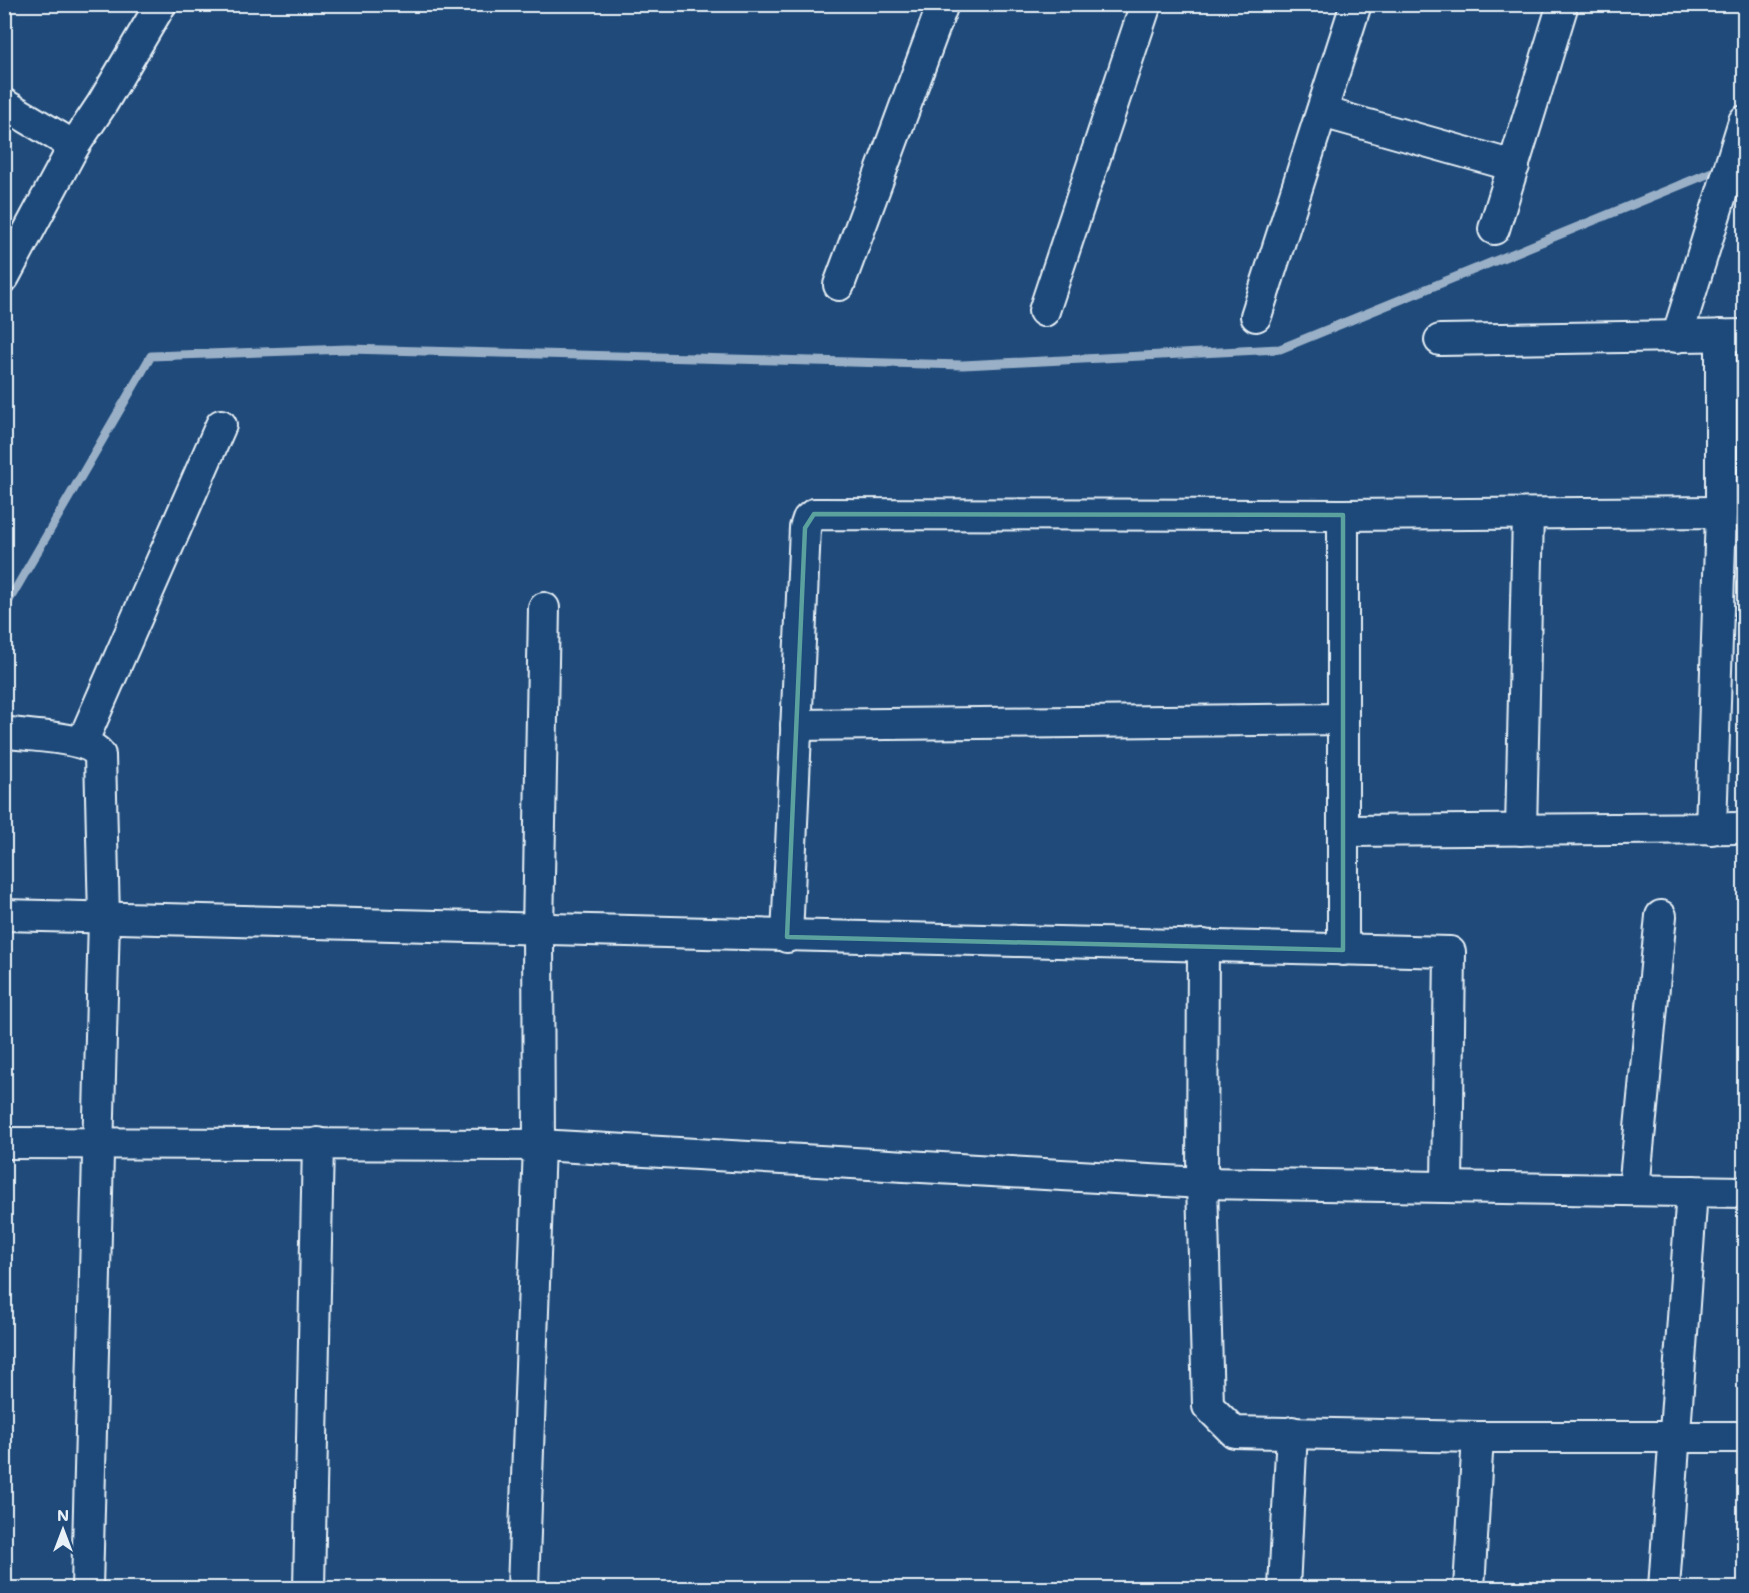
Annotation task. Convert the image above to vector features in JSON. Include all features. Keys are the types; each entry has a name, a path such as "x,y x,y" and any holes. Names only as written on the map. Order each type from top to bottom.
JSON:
{"street":[{"path":"4,278 74,146 102,105 161,4"},
{"path":"840,285 944,4"},
{"path":"1044,311 1146,4"},
{"path":"1256,316 1356,4"},
{"path":"1494,229 1563,4"},
{"path":"4,104 74,146"},
{"path":"1322,112 1514,166"},
{"path":"1677,337 1744,121"},
{"path":"1440,340 1733,335 1721,512 1711,829"},
{"path":"82,743 221,425"},
{"path":"787,937 805,528 808,519 814,514 1343,515 1721,512"},
{"path":"1521,830 1528,514"},
{"path":"1343,515 1343,950"},
{"path":"523,1588 539,1145 538,931 544,608"},
{"path":"796,724 1343,719"},
{"path":"4,732 82,743 96,749 100,755 104,918 87,1588"},
{"path":"1343,831 1744,828"},
{"path":"4,915 538,931 1450,952 1447,1185"},
{"path":"1634,1189 1661,916"},
{"path":"1203,945 1202,1183 1208,1406 1234,1432 1478,1437 1744,1437"},
{"path":"4,1143 539,1145 1202,1183 1447,1185 1744,1192"},
{"path":"309,1588 318,1143"},
{"path":"1664,1588 1692,1191"},
{"path":"1284,1588 1292,1432"},
{"path":"1469,1588 1478,1437"}],"highlighted area":[{"path":"814,514 1343,515 1343,950 787,937 805,528"}],"waterway":[{"path":"4,609 151,356 348,349 963,365 1280,349 1722,168"}]}
